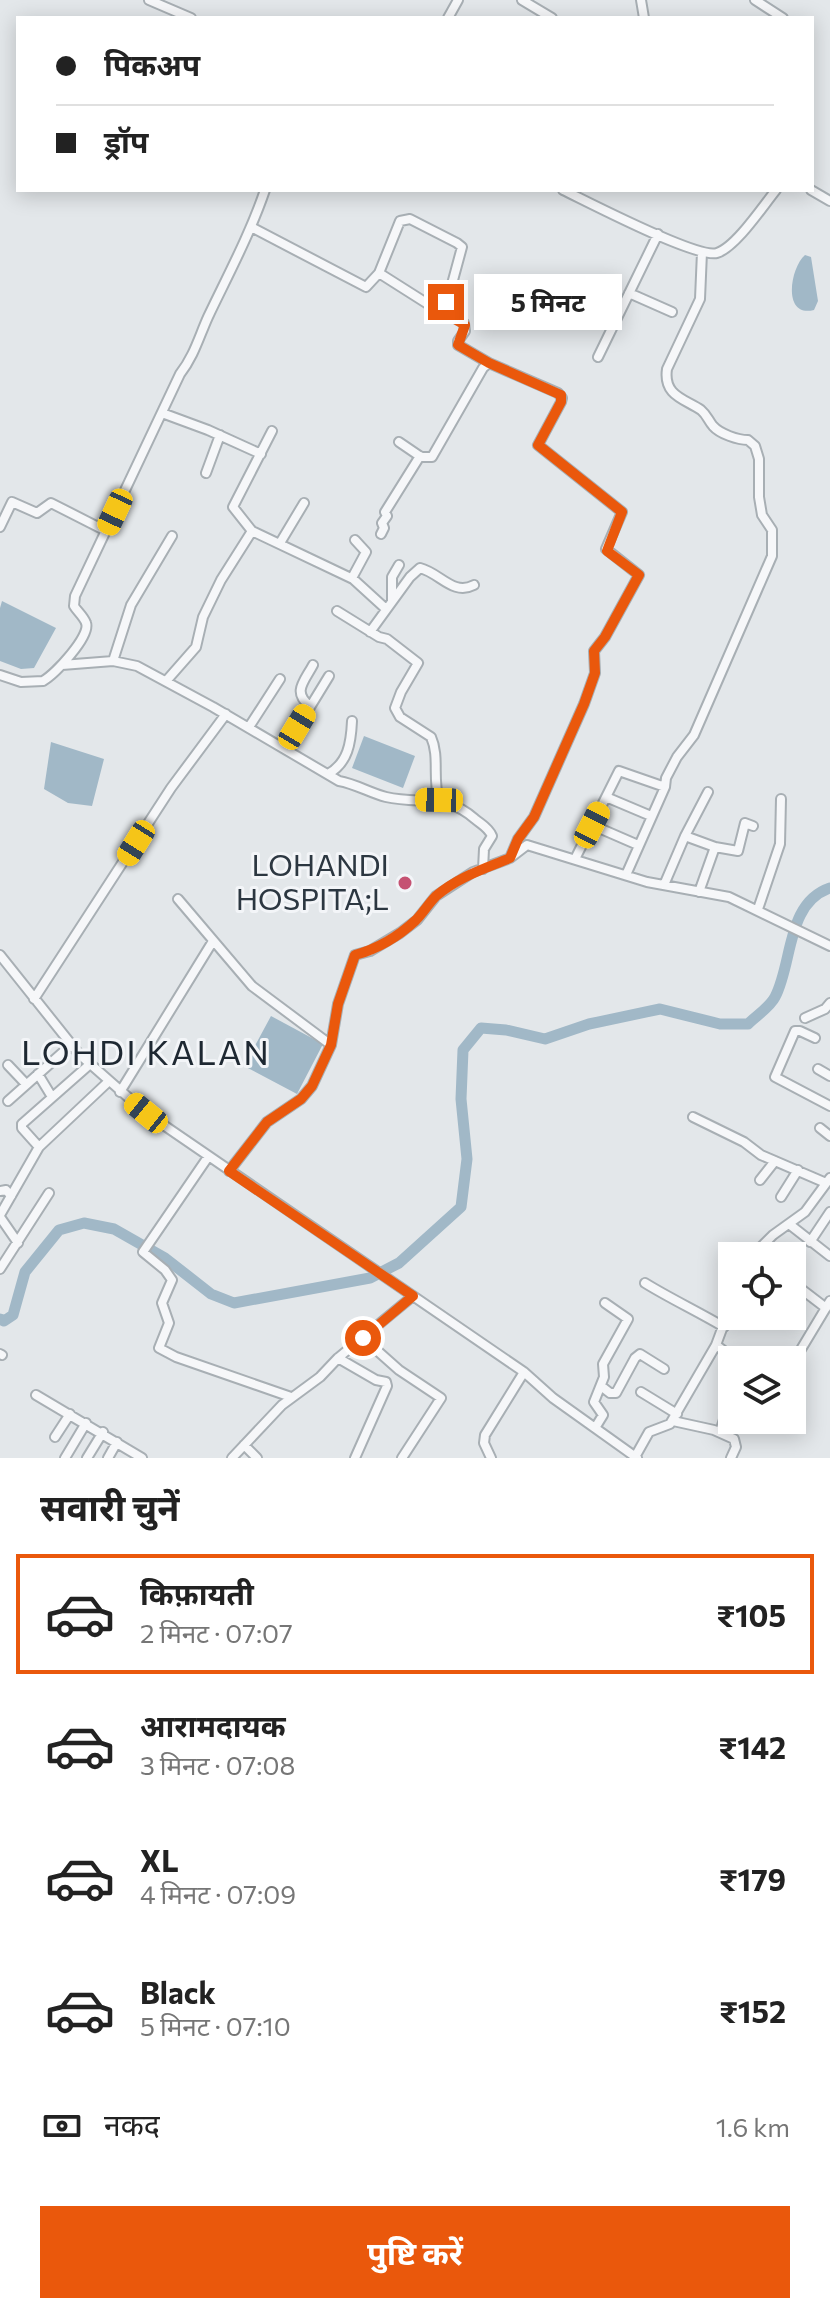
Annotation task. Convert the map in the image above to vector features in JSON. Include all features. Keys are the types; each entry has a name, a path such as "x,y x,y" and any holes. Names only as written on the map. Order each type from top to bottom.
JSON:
{"street":[{"path":"149,0 186,16"},
{"path":"522,0 541,15"},
{"path":"755,0 780,16"},
{"path":"0,675 33,682 52,675 86,630 85,621 76,611 73,601 200,340 264,192"},
{"path":"578,193 658,234 702,252 718,253 731,243 774,192"},
{"path":"251,227 363,286 369,286 379,273 403,219 410,219 462,247 449,295 441,311"},
{"path":"598,357 658,234"},
{"path":"626,875 673,762 694,735 772,556 772,530 762,515 758,486 759,459 755,446 748,440 740,440 718,430 703,412 676,397 667,381 667,369 700,299 702,252"},
{"path":"379,273 465,325 458,345 489,363 561,395 561,402 538,445 622,512 607,551 639,575 594,651 595,673 584,704 534,817 518,839 510,858"},
{"path":"629,293 672,312"},
{"path":"399,442 420,456 432,457 483,368 489,363"},
{"path":"162,413 261,454"},
{"path":"272,431 233,507 252,531 353,579 386,609"},
{"path":"206,473 220,435"},
{"path":"381,534 384,528 382,523 387,516 385,512 420,456"},
{"path":"0,527 12,502 37,513 51,503 106,531"},
{"path":"280,543 304,503"},
{"path":"167,680 196,647 203,617 241,544 252,531"},
{"path":"113,661 131,605 172,536"},
{"path":"353,579 366,552 355,540"},
{"path":"392,601 392,577 399,565"},
{"path":"370,632 420,568 456,588 466,589 474,585"},
{"path":"337,611 387,639 418,663 395,708 400,717 431,737 439,800"},
{"path":"62,665 113,661 137,666 167,680 339,781 356,784 386,797 439,800 467,811 488,827 492,836 484,849 483,869"},
{"path":"310,706 299,692 313,665"},
{"path":"285,748 329,676"},
{"path":"249,727 280,679"},
{"path":"34,999 171,788 226,714"},
{"path":"328,774 338,768 345,757 352,721"},
{"path":"575,859 619,771 665,787"},
{"path":"664,885 708,792"},
{"path":"606,797 651,816"},
{"path":"758,909 780,844 781,799"},
{"path":"685,836 715,847 738,851 745,823 753,826"},
{"path":"592,825 638,845"},
{"path":"229,1171 267,1122 301,1099 312,1086 331,1045 338,1004 355,955 370,951 400,933 417,920 436,896 473,872 510,858 523,847 530,845 664,885 729,897 830,946"},
{"path":"699,892 715,847"},
{"path":"178,899 257,991 331,1045"},
{"path":"120,1092 213,941"},
{"path":"0,955 71,1045 120,1092 208,1157 524,1372 553,1398 636,1458 649,1432 667,1426 675,1418 723,1330"},
{"path":"805,1018 825,1009 830,1003"},
{"path":"815,1038 795,1031 775,1077 830,1106"},
{"path":"8,1101 71,1045"},
{"path":"8,1065 26,1084"},
{"path":"39,1147 21,1125 89,1065"},
{"path":"818,1069 830,1076"},
{"path":"38,1074 52,1097"},
{"path":"18,1243 0,1216 11,1196 39,1147 108,1082"},
{"path":"693,1117 744,1142 761,1155 826,1184 830,1198"},
{"path":"820,1128 830,1136"},
{"path":"208,1157 147,1245 144,1255 165,1270 172,1280 162,1304 169,1323 160,1349 291,1397"},
{"path":"760,1180 775,1161"},
{"path":"781,1197 798,1170"},
{"path":"769,1242 805,1212 826,1184"},
{"path":"0,1191 6,1190 11,1196"},
{"path":"0,1269 49,1193"},
{"path":"810,1242 830,1212"},
{"path":"789,1224 830,1256"},
{"path":"645,1283 683,1307 718,1324"},
{"path":"803,1346 828,1305 806,1291"},
{"path":"232,1458 291,1397 320,1377 338,1358 413,1296"},
{"path":"595,1428 603,1415 594,1402 601,1386 604,1361 628,1319 605,1303"},
{"path":"363,1338 390,1362 441,1398 402,1458"},
{"path":"601,1386 610,1393 616,1393 640,1354 664,1369"},
{"path":"338,1358 386,1382 386,1391 355,1458"},
{"path":"380,1380 390,1362"},
{"path":"491,1458 484,1443 485,1435 524,1372"},
{"path":"641,1392 675,1418 718,1431"},
{"path":"36,1395 103,1432 142,1458"},
{"path":"55,1437 70,1414"},
{"path":"65,1458 86,1423"},
{"path":"87,1458 103,1432"},
{"path":"723,1434 736,1443 731,1458"},
{"path":"108,1458 117,1442"},
{"path":"244,1445 257,1458"}],"water":[{"path":"805,255 811,257 818,301 814,310 797,307 793,300 793,280"},
{"path":"2,601 56,628 34,668 21,669 0,661"},
{"path":"364,736 415,756 403,788 352,768"},
{"path":"51,742 104,759 92,806 68,803 44,789"},
{"path":"271,1016 323,1044 297,1094 244,1066"}],"waterway":[{"path":"0,1319 4,1321 13,1315 25,1272 59,1230 84,1223 114,1229 165,1258 211,1294 234,1303 370,1278 399,1263 461,1207 467,1159 461,1099 463,1050 481,1028 545,1039 589,1024 660,1009 720,1024 748,1024 775,997 793,935 805,907 830,888"}],"place":[{"name":"LOHANDI HOSPITA;L","path":"405,883"}],"district":[{"name":"LOHDI KALAN","path":"146,1053"}],"route":[{"path":"363,1338 413,1296 229,1171 267,1122 301,1099 322,1069 331,1045 338,1004 355,955 370,951 400,933 417,920 436,896 473,872 510,858 518,839 534,817 584,704 595,673 594,651 639,575 606,549 622,512 538,445 561,402 561,395 489,363 458,345 465,325 441,311 446,302"}]}
